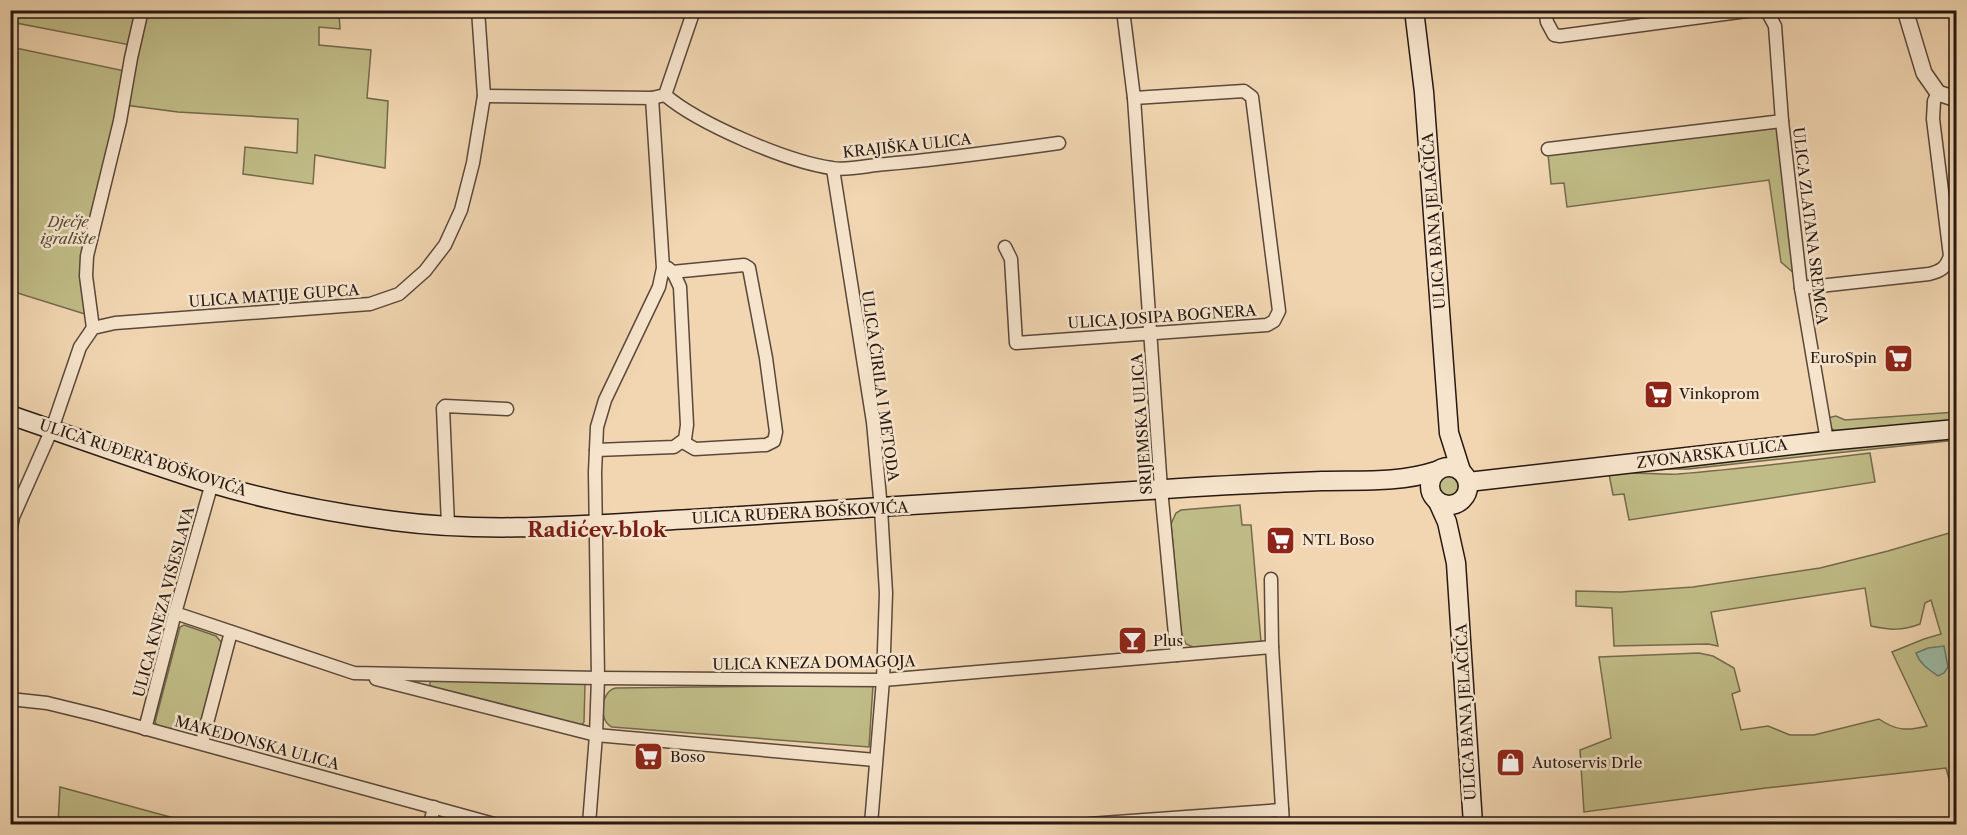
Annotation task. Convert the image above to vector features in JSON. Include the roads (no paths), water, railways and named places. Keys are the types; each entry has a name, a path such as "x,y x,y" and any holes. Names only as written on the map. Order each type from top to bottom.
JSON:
{"main road":[{"name":"ULICA BANA JELAČIĆA","path":"1414,10 1424,92 1449,433 1468,489 1458,511 1459,536 1456,563"},
{"name":"ULICA RUĐERA BOŠKOVIĆA","path":"10,416 213,483 306,507 398,522 448,525 529,527 596,524 881,509 1161,489 1320,481 1388,481 1439,469"},
{"name":"ZVONARSKA ULICA","path":"1464,476 1956,429"},
{"name":"ULICA BANA JELAČIĆA","path":"1449,433 1439,469 1430,481 1430,492 1447,522 1456,563 1473,825"},
{"path":"1439,469 1448,466 1464,476"},
{"name":"ULICA RUĐERA BOŠKOVIĆA","path":"1388,481 1408,486 1436,500"},
{"path":"1436,500 1450,505 1462,500"}],"street":[{"path":"10,533 12,517 52,429 80,347 93,328 86,276 87,256 120,121 142,10"},
{"name":"ULICA MATIJE GUPCA","path":"93,328 115,323 370,304 399,294 425,271 445,245 461,210 473,163 484,96 478,10"},
{"path":"484,96 652,98 665,96 694,10"},
{"path":"708,10 716,10"},
{"name":"SRIJEMSKA ULICA","path":"1123,10 1134,98 1161,489 1177,656"},
{"path":"1545,10 1550,29 1554,35 1560,36 1754,10"},
{"name":"ULICA ZLATANA SREMCA","path":"1761,10 1768,13 1775,26 1782,121 1801,288 1827,441"},
{"path":"1905,10 1924,73 1938,93 1956,99"},
{"name":"ULICA JOSIPA BOGNERA","path":"1005,247 1011,259 1016,342 1267,325 1274,321 1279,310 1252,98 1244,92 1134,98"},
{"path":"1801,288 1929,274 1941,271 1947,264 1950,256 1933,119 1934,101 1938,93"},
{"name":"KRAJIŠKA ULICA","path":"665,96 680,108 785,156 833,169 946,159 1059,144"},
{"path":"596,450 674,447 683,442 687,434 680,288 668,267 652,98"},
{"name":"ULICA ZLATANA SREMCA","path":"1548,150 1782,121"},
{"name":"ULICA ĆIRILA I METODA","path":"833,169 873,422 886,593 883,680 871,825"},
{"path":"668,267 744,265 748,268 766,358 776,432 774,441 766,445 695,449 683,442"},
{"path":"589,825 598,678 596,450 601,412 668,267"},
{"path":"448,525 443,408 445,406 507,409"},
{"name":"ULICA KNEZA VIŠESLAVA","path":"145,729 175,613 213,483"},
{"path":"1271,579 1272,648 1283,825"},
{"name":"ULICA KNEZA DOMAGOJA","path":"175,613 354,673 596,735 875,760"},
{"path":"202,742 231,632"},
{"name":"ULICA KNEZA DOMAGOJA","path":"354,673 883,680 1272,648"},
{"name":"MAKEDONSKA ULICA","path":"10,699 47,703 202,742 494,825"},
{"path":"430,825 434,807"},
{"path":"1089,825 1282,810"}],"waterway":[{"path":"1956,646 1956,676"}],"place":[{"name":"EuroSpin","path":"1898,358"},
{"name":"Vinkoprom","path":"1658,394"},
{"name":"NTL Boso","path":"1281,540"},
{"name":"Plus","path":"1132,641"},
{"name":"Boso","path":"649,757"},
{"name":"Autoservis Drle","path":"1511,763"}],"district":[{"name":"Radićev blok","path":"597,530"}],"park label":[{"name":"Dječje igralište","path":"68,230"}]}
